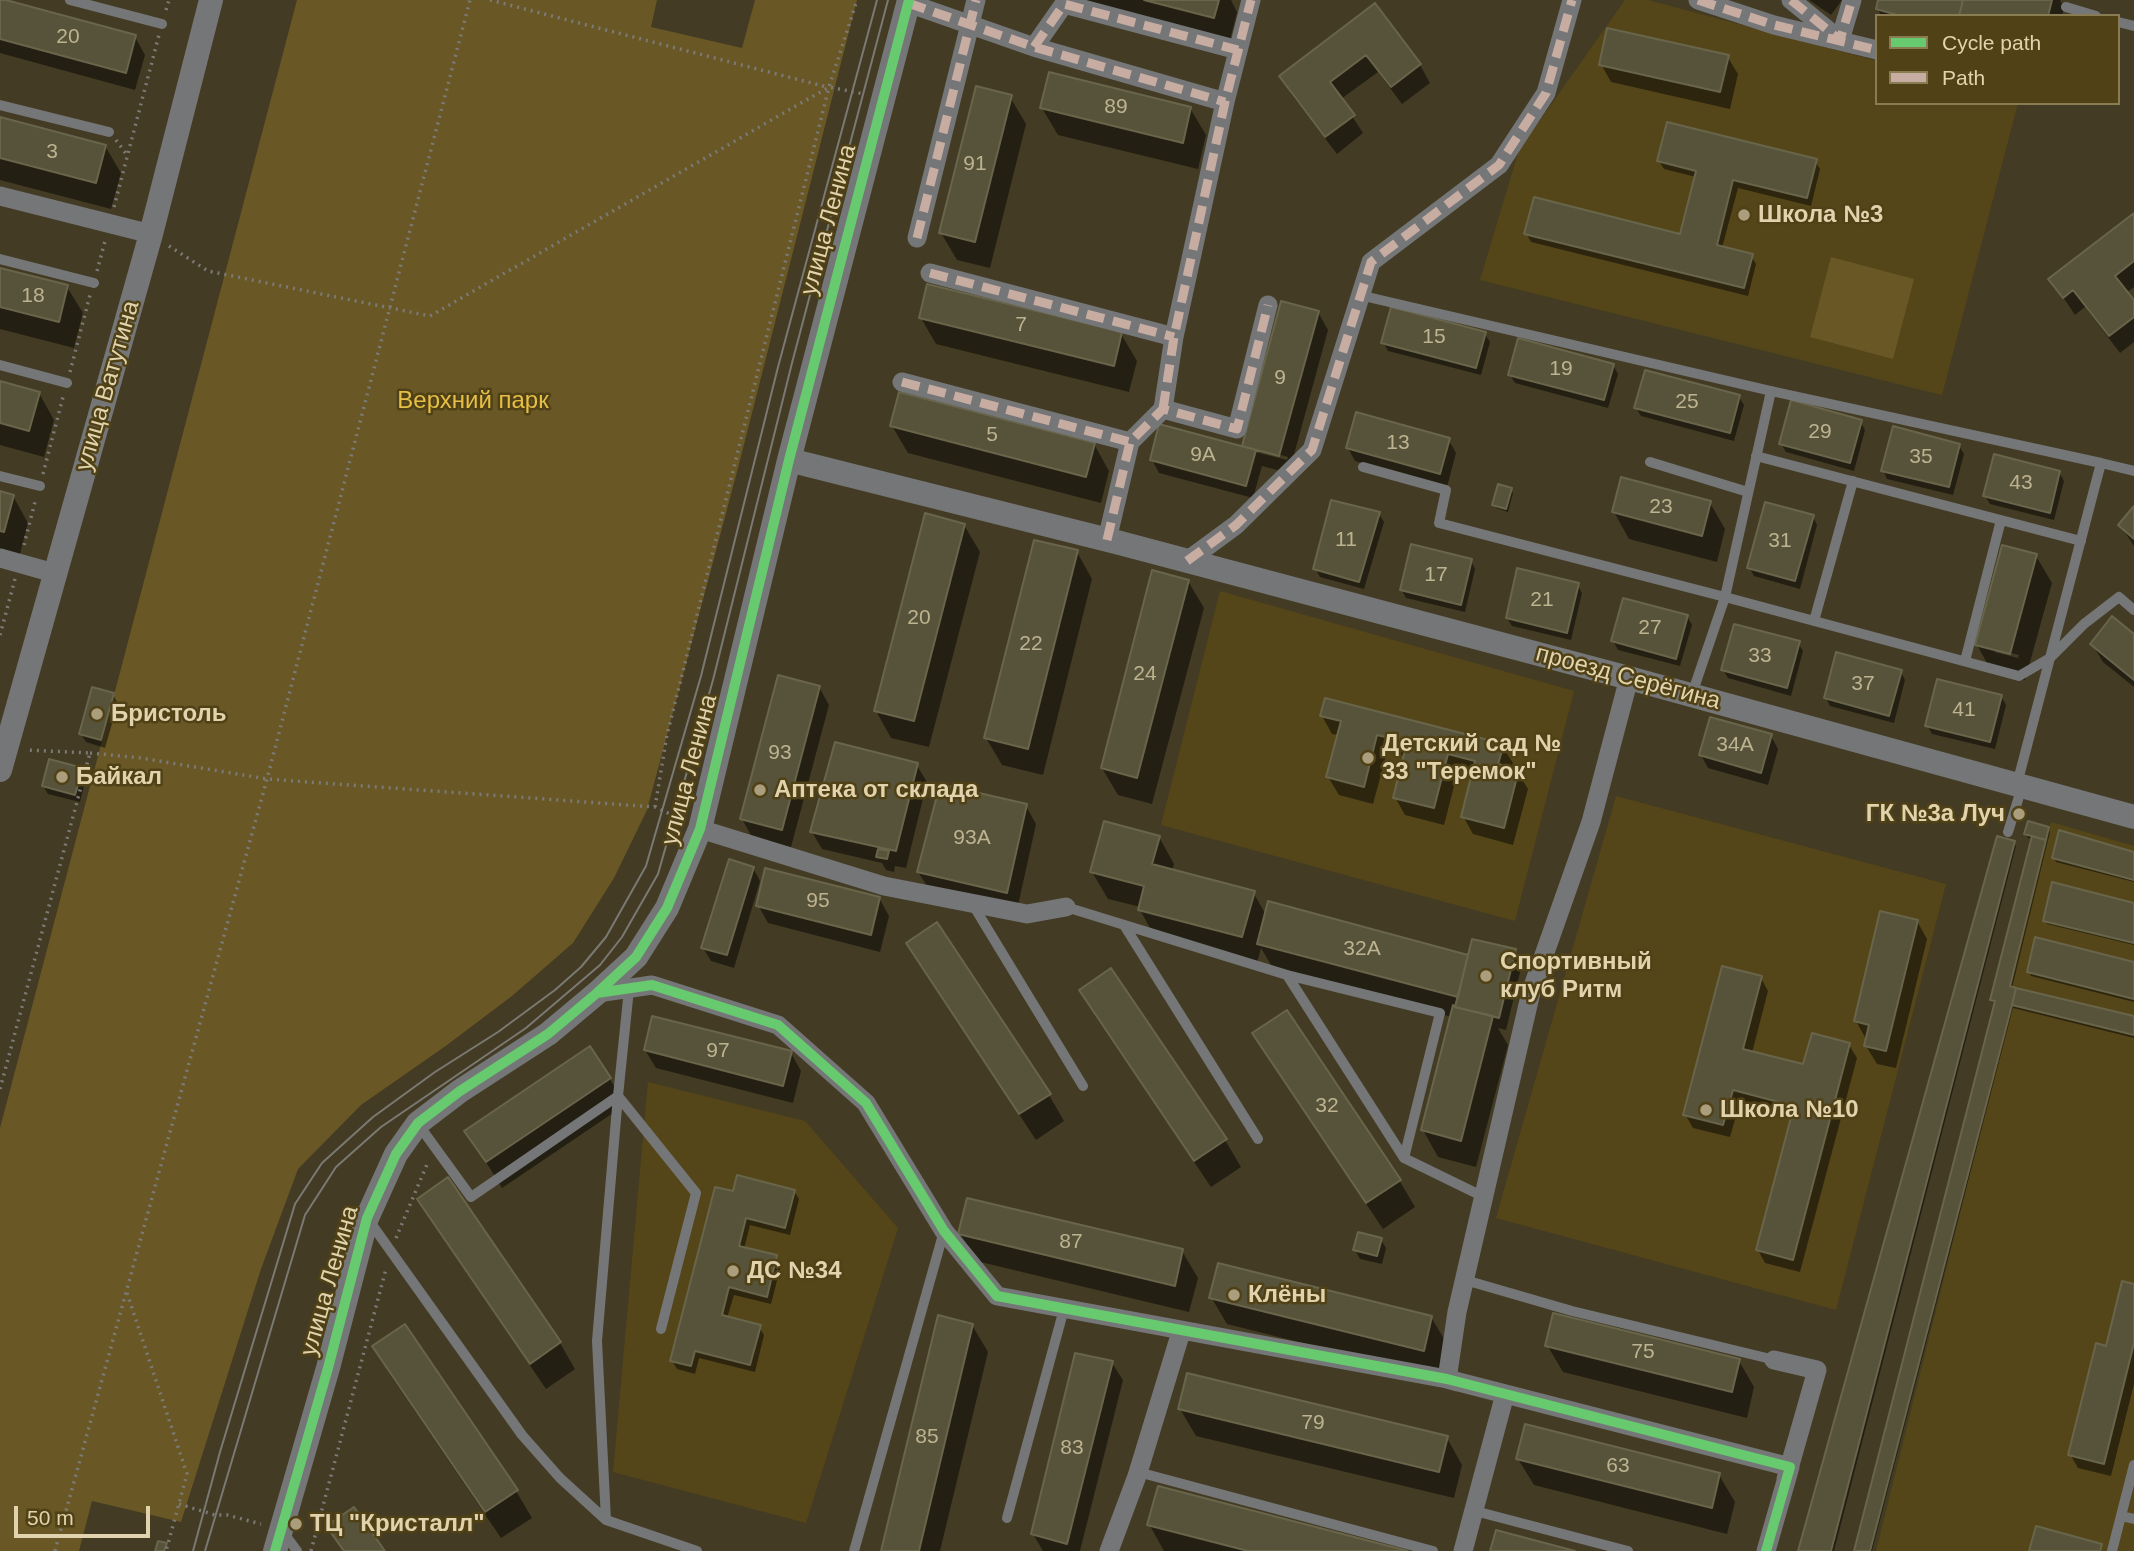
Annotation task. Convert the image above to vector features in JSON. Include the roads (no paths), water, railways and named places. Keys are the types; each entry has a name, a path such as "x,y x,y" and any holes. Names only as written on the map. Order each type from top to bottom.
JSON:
{"street":[{"name":"улица Ватутина","path":"0,770 151,234 211,0"},
{"path":"917,238 976,0"},
{"path":"1114,541 1130,442 1163,410 1174,337 1251,0"},
{"path":"1187,562 1236,525 1312,450 1371,262 1499,165 1546,93 1572,0"},
{"path":"1698,0 1774,25 1875,49"},
{"path":"1791,0 1840,40"},
{"path":"1840,40 1852,0"},
{"path":"908,2 1034,47 1226,102"},
{"name":"улица Ленина","path":"278,1540 328,1367 367,1218 396,1154 418,1123 460,1091 548,1034 636,957 667,908 700,829 789,460 908,2"},
{"path":"1034,47 1063,4 1238,50"},
{"path":"0,197 151,234"},
{"path":"930,273 1174,337"},
{"path":"1163,410 1237,429 1268,305"},
{"path":"902,382 1130,442"},
{"name":"проезд Серёгина","path":"789,460 1114,541 1629,677 2134,817"},
{"path":"10,560 54,573"},
{"path":"1447,1379 1465,1280 1531,992 1591,822 1629,677"},
{"path":"700,829 884,886 1027,914 1066,907"},
{"path":"597,993 652,985 778,1025 866,1102 944,1231 997,1296 1447,1379 1790,1467 1766,1551"},
{"path":"1109,1551 1138,1472 1181,1332"},
{"path":"1464,1551 1505,1394"}],"lane":[{"path":"70,0 162,24"},
{"path":"2065,8 2088,14"},
{"path":"0,105 109,132"},
{"path":"0,259 94,283"},
{"path":"1359,295 1770,391 2134,471"},
{"path":"0,365 67,383"},
{"path":"1692,694 1725,597 1770,391"},
{"path":"1756,456 2081,541"},
{"path":"1650,463 1748,492"},
{"path":"2008,832 2101,463"},
{"path":"1363,467 1446,490 1439,523 2019,676 2050,658 2084,624 2119,597 2134,610"},
{"path":"0,475 40,486"},
{"path":"1814,621 1853,481"},
{"path":"1965,661 2001,520"},
{"path":"973,904 1083,1086"},
{"path":"1066,907 1287,975 1440,1013 1404,1157"},
{"path":"1124,925 1258,1139"},
{"path":"1287,975 1404,1157 1484,1197"},
{"path":"606,1520 597,1341 629,989"},
{"path":"418,1123 471,1197 618,1096"},
{"path":"618,1096 696,1193 661,1329"},
{"path":"367,1218 522,1435 560,1478 606,1520 698,1551"},
{"path":"854,1551 944,1231"},
{"path":"1465,1280 1572,1311 1817,1370 1790,1467"},
{"path":"1007,1518 1064,1309"},
{"path":"1464,1551 1505,1394"},
{"path":"2112,1551 2134,1465"},
{"path":"1138,1472 1433,1551"},
{"path":"1475,1511 1628,1551"},
{"path":"2121,1516 2134,1519"},
{"path":"278,1540 298,1551"}],"tram line":[{"path":"193,1551 295,1204 322,1163 373,1117 435,1072 498,1032 581,967 606,937 646,866 701,676 778,367 877,0"},
{"path":"205,1551 305,1215 336,1167 381,1127 526,1028 600,965 622,937 658,874 713,680 792,363 888,0"}],"place":[{"name":"Школа №3","path":"1744,215"},
{"name":"Бристоль","path":"97,714"},
{"name":"Детский сад № 33 \"Теремок\"","path":"1368,758"},
{"name":"Байкал","path":"62,777"},
{"name":"Аптека от склада","path":"760,790"},
{"name":"ГК №3а Луч","path":"2019,814"},
{"name":"Спортивный клуб Ритм","path":"1486,976"},
{"name":"Школа №10","path":"1706,1110"},
{"name":"ДС №34","path":"733,1271"},
{"name":"Клёны","path":"1234,1295"},
{"name":"ТЦ \"Кристалл\"","path":"296,1524"}],"park label":[{"name":"Верхний парк","path":"473,401"}]}
